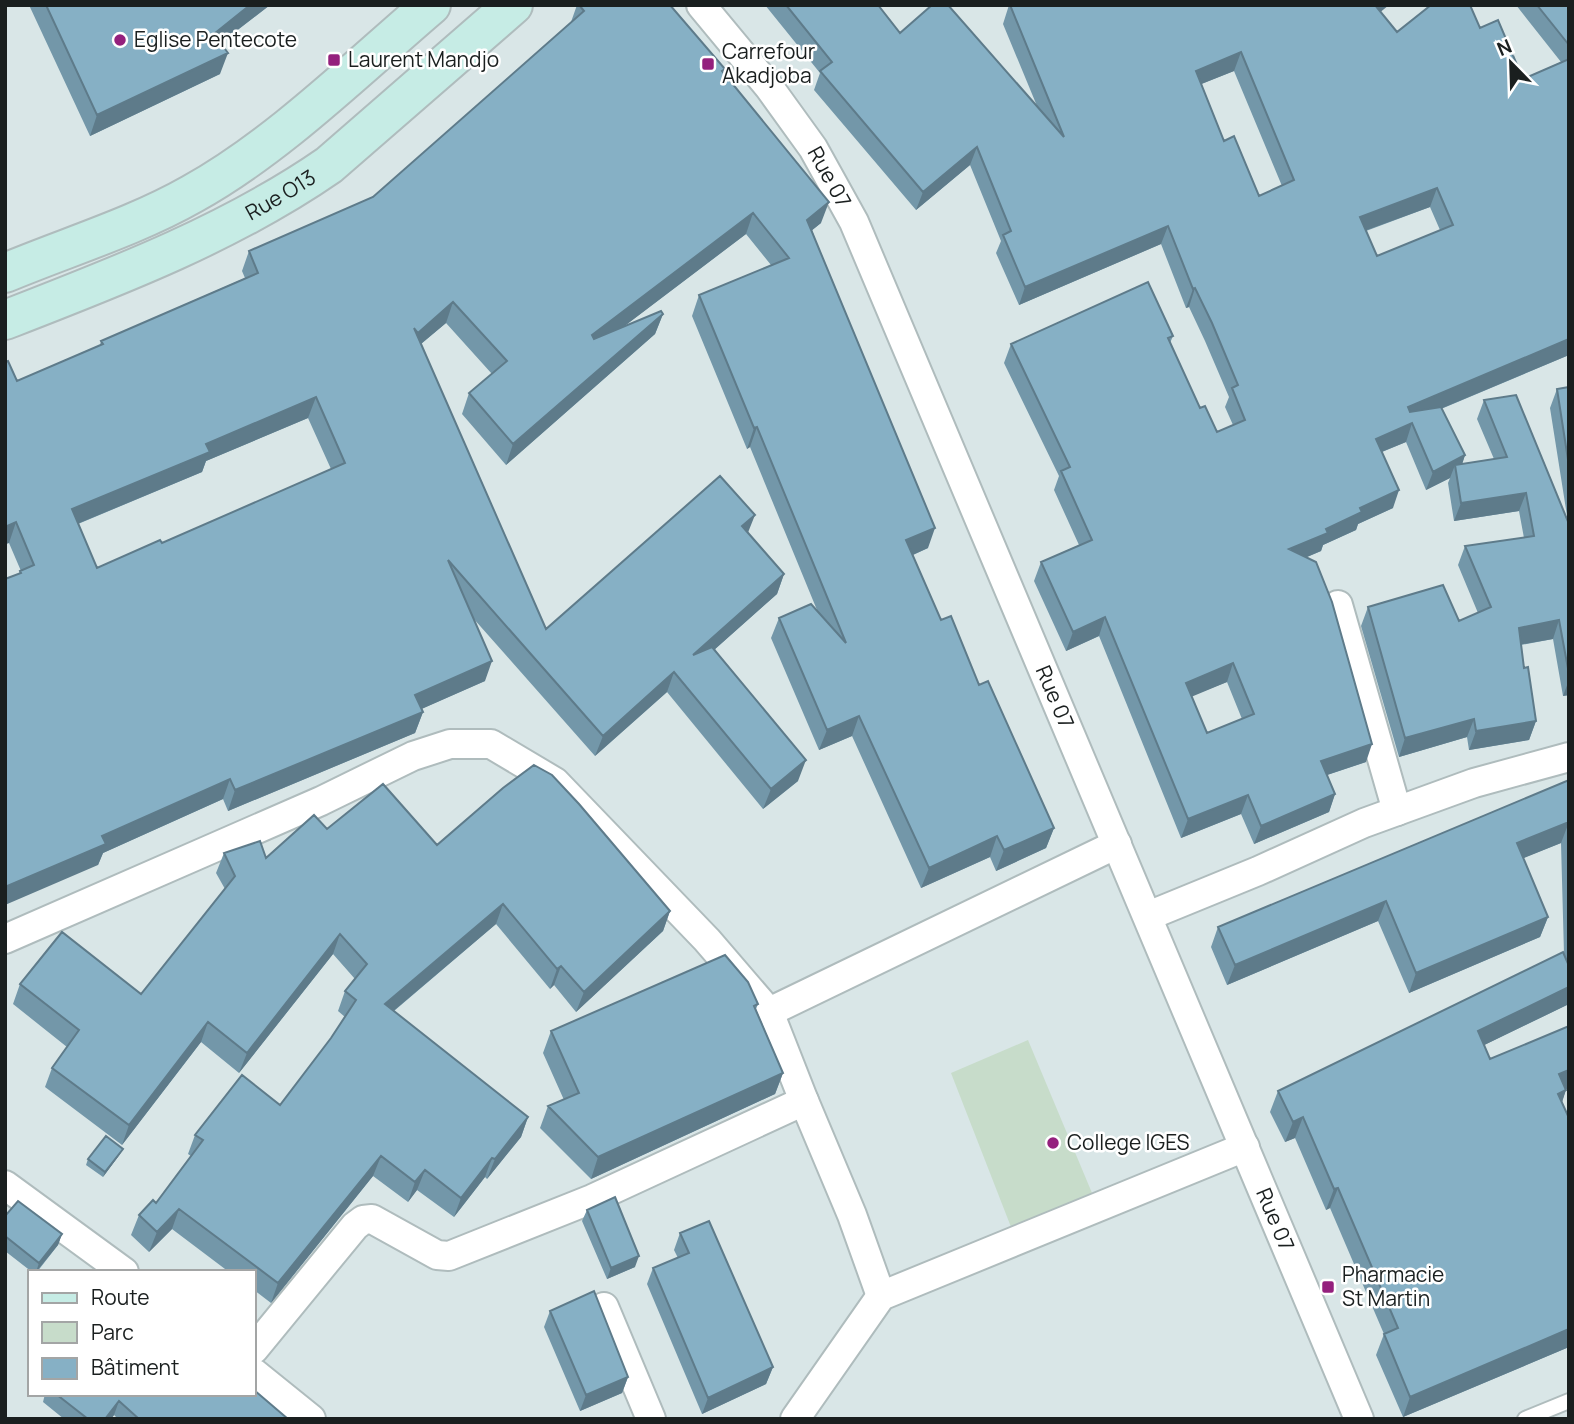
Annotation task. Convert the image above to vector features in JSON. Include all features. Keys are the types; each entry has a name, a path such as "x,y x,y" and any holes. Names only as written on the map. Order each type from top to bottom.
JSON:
{"main road":[{"path":"5,273 160,211 225,174 277,137 431,5"},
{"name":"Rue O13","path":"5,320 203,237 297,188 329,165 513,5"}],"street":[{"name":"Rue 07","path":"701,5 769,87 813,148 854,222 1359,1419"},
{"path":"1338,604 1397,811"},
{"path":"5,939 321,802 413,756 450,744 491,744 555,782 707,940 769,1012 852,1215 881,1296"},
{"path":"1148,916 1258,871 1364,823 1474,783 1569,757"},
{"path":"769,1012 1116,844"},
{"path":"256,1347 355,1226 363,1220 372,1219 437,1255 449,1256 592,1199 804,1101"},
{"path":"795,1419 881,1296 1245,1147"},
{"path":"5,1185 121,1270"},
{"path":"604,1307 651,1419"},
{"path":"256,1375 312,1419"}],"lane":[{"path":"1525,1419 1569,1401"}],"green space":[{"path":"1028,1040 1092,1193 1011,1227 951,1073"}],"building":[{"name":"Eglise Pentecote","path":"46,5 250,5 214,34 228,53 97,115"},
{"path":"579,5 670,5 725,69 722,71 829,202 807,220 935,528 906,540 941,620 951,616 979,685 988,681 1054,828 1004,850 997,836 929,868 859,716 827,730 779,618 811,604 846,643 699,295 789,258 753,213 592,335 594,339 661,311 663,314 513,444 469,393 507,361 453,302 418,333 414,328 546,629 720,476 755,515 742,526 784,574 693,655 712,647 806,760 771,789 674,672 603,736 448,560 492,661 415,695 423,712 235,790 230,779 102,836 106,844 5,887 5,579 34,565 16,522 5,527 5,362 8,361 17,381 103,344 101,341 258,273 249,251 373,197 584,11","holes":["316,397 345,463 162,543 160,540 97,568 72,509 210,452 206,444"]},
{"path":"786,5 878,5 900,33 932,5 948,5 1064,137 1010,5 1375,5 1397,32 1431,5 1470,5 1480,28 1498,20 1523,79 1569,59 1569,339 1408,407 1410,412 1441,407 1465,455 1433,472 1412,423 1376,439 1399,490 1360,508 1362,512 1326,529 1328,533 1289,549 1316,562 1332,602 1372,744 1321,761 1335,794 1261,826 1248,795 1188,819 1105,617 1073,632 1041,562 1092,540 1061,471 1070,467 1011,344 1148,282 1173,336 1168,338 1200,408 1205,406 1217,432 1245,420 1232,388 1238,385 1212,323 1195,288 1193,289 1168,226 1025,287 1003,235 1011,231 977,147 923,192 820,71 832,62","holes":["1241,52 1294,180 1259,196 1234,136 1224,141 1196,71","1437,188 1453,225 1377,256 1360,217","1233,663 1254,714 1207,733 1186,683"]},
{"path":"1537,5 1569,5 1569,45"},
{"path":"1569,387 1569,466 1557,389"},
{"path":"1516,395 1569,524 1569,674 1559,620 1519,628 1524,668 1528,667 1536,721 1476,731 1474,719 1405,738 1368,607 1443,585 1459,621 1491,607 1465,546 1534,536 1526,493 1461,503 1455,465 1507,457 1484,400"},
{"path":"534,765 552,775 670,911 584,992 561,966 557,969 503,904 385,1004 528,1117 495,1159 492,1158 461,1198 425,1170 415,1182 381,1156 278,1283 179,1209 157,1232 139,1215 153,1200 156,1203 203,1140 195,1135 242,1075 280,1105 356,1000 345,991 367,964 340,934 247,1053 208,1022 129,1125 52,1068 79,1030 20,984 62,932 141,994 235,876 224,853 260,841 266,858 314,815 327,829 383,784 437,845"},
{"path":"1569,780 1569,822 1517,843 1548,917 1416,973 1386,901 1235,965 1218,927"},
{"path":"1563,952 1569,966 1569,987 1478,1031 1490,1059 1569,1026 1569,1070 1559,1074 1566,1090 1558,1094 1569,1118 1569,1329 1410,1397 1384,1334 1398,1328 1338,1188 1334,1189 1303,1117 1293,1122 1278,1091"},
{"path":"725,955 748,982 758,1004 754,1006 783,1073 598,1157 548,1106 579,1093 551,1031"},
{"path":"106,1136 123,1149 105,1172 88,1159"},
{"path":"615,1197 639,1256 611,1268 587,1210"},
{"path":"18,1201 62,1234 39,1263 5,1236 5,1216"},
{"path":"709,1221 773,1367 708,1398 653,1268 689,1253 680,1233"},
{"path":"594,1291 628,1377 586,1395 550,1311"},
{"path":"256,1392 288,1419 139,1419 119,1401 105,1419 88,1419 59,1396 256,1396"}],"place":[{"name":"Eglise Pentecote","path":"120,40"},
{"name":"Laurent Mandjo","path":"334,60"},
{"name":"Carrefour Akadjoba","path":"708,64"},
{"name":"College IGES","path":"1053,1143"},
{"name":"Pharmacie St Martin","path":"1328,1287"}]}
